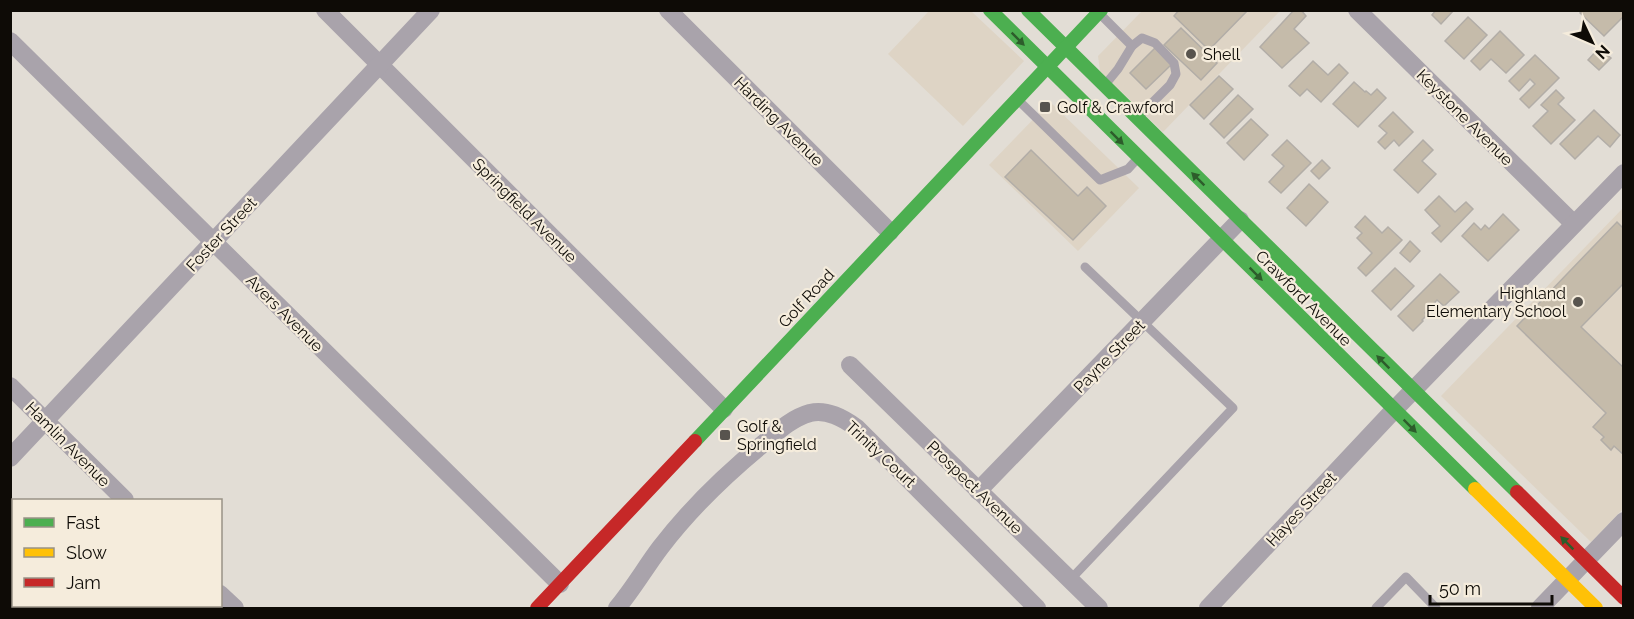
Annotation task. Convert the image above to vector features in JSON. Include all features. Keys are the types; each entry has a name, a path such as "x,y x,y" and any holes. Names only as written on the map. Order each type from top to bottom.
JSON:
{"main road":[{"name":"Crawford Avenue","path":"990,10 1596,609"},
{"name":"Crawford Avenue","path":"1028,10 1623,598"},
{"name":"Golf Road","path":"537,609 1099,12"}],"street":[{"name":"Springfield Avenue","path":"325,10 724,409"},
{"name":"Foster Street","path":"10,458 431,10"},
{"name":"Harding Avenue","path":"668,10 890,232"},
{"name":"Keystone Avenue","path":"1357,10 1574,224"},
{"name":"Avers Avenue","path":"10,41 560,584"},
{"path":"1394,410 1623,173"},
{"name":"Payne Street","path":"978,491 1240,220"},
{"name":"Prospect Avenue","path":"850,365 1099,609"},
{"name":"Hamlin Avenue","path":"10,386 123,499"},
{"name":"Hayes Street","path":"1208,609 1394,410"},
{"name":"Trinity Court","path":"617,609 660,548 691,511 750,454 785,425 810,413 825,412 846,420 857,428 1037,609"},
{"path":"1540,609 1623,522"},
{"path":"222,596 235,609"}],"lane":[{"path":"1099,12 1132,46"},
{"path":"1104,86 1132,46 1142,38 1155,44 1174,63 1176,74 1170,85 1137,118"},
{"path":"1016,99 1100,180 1128,169 1138,158"},
{"path":"1070,580 1233,408 1085,267"},
{"path":"1376,609 1406,578 1436,609"}],"shaded area":[{"path":"929,11 971,11 1024,61 963,126 888,54"},
{"path":"1142,11 1280,11 1163,132 1100,71 1098,56"},
{"path":"1050,102 1139,188 1078,251 989,165"},
{"name":"Highland Elementary School","path":"1623,208 1623,509 1591,542 1441,396"}],"building":[{"path":"1179,10 1248,10 1209,50 1174,16"},
{"path":"1294,10 1301,10 1306,16 1294,29 1309,43 1282,68 1260,47"},
{"path":"1436,10 1454,10 1441,24 1432,15"},
{"path":"1582,10 1624,10 1624,16 1604,36 1580,13"},
{"path":"1468,17 1487,35 1464,59 1445,41"},
{"name":"Shell","path":"1181,28 1217,63 1201,80 1164,45"},
{"path":"1500,31 1524,55 1506,73 1491,59 1480,70 1471,61"},
{"name":"Shell","path":"1155,48 1172,64 1146,89 1130,73"},
{"path":"1599,48 1611,58 1599,70 1588,60"},
{"path":"1535,55 1559,78 1529,108 1520,99 1535,84 1530,79 1519,91 1509,81"},
{"path":"1313,61 1328,75 1339,64 1348,73 1321,102 1307,89 1300,96 1289,86"},
{"path":"1219,76 1233,89 1204,119 1190,105"},
{"path":"1354,82 1371,95 1377,89 1386,98 1358,127 1333,104"},
{"path":"1556,90 1564,98 1558,104 1575,120 1551,144 1533,126 1548,111 1541,105"},
{"path":"1238,95 1253,109 1224,138 1210,124"},
{"path":"1594,110 1620,135 1610,147 1598,136 1575,159 1560,144"},
{"path":"1393,112 1413,132 1399,146 1394,140 1385,149 1378,142 1387,133 1379,126"},
{"path":"1251,119 1268,135 1244,160 1227,143"},
{"path":"1287,140 1311,163 1281,193 1269,182 1284,166 1272,155"},
{"path":"1423,140 1433,150 1422,161 1436,174 1418,193 1394,170"},
{"path":"1031,150 1078,196 1087,187 1106,206 1073,240 1005,177"},
{"path":"1322,160 1330,168 1319,179 1311,171"},
{"path":"1309,184 1328,202 1306,226 1287,208"},
{"path":"1439,196 1455,212 1466,202 1473,209 1441,242 1432,233 1440,226 1425,210"},
{"path":"1503,214 1519,230 1488,261 1462,236 1474,223 1481,230 1485,225 1489,229"},
{"path":"1365,216 1382,233 1388,227 1402,240 1366,276 1358,268 1372,253 1357,238 1362,233 1355,227"},
{"path":"1617,222 1624,229 1624,283 1581,327 1624,368 1624,455 1614,446 1611,450 1601,440 1604,437 1593,427 1606,413 1517,326"},
{"path":"1410,241 1420,251 1410,262 1400,253"},
{"path":"1395,268 1414,286 1391,310 1372,291"},
{"path":"1440,274 1459,292 1444,306 1437,300 1413,331 1398,316"}],"traffic: fast":[{"path":"990,10 1475,489"},
{"path":"1028,10 1517,492"},
{"path":"695,441 1101,10"}],"traffic: slow":[{"path":"1475,489 1596,608"}],"traffic: jam":[{"path":"537,608 695,441"},
{"path":"1517,492 1624,598"}],"place":[{"name":"Shell","path":"1191,54"},
{"name":"Golf & Crawford","path":"1045,107"},
{"name":"Highland Elementary School","path":"1578,302"},
{"name":"Golf & Springfield","path":"725,435"}]}
